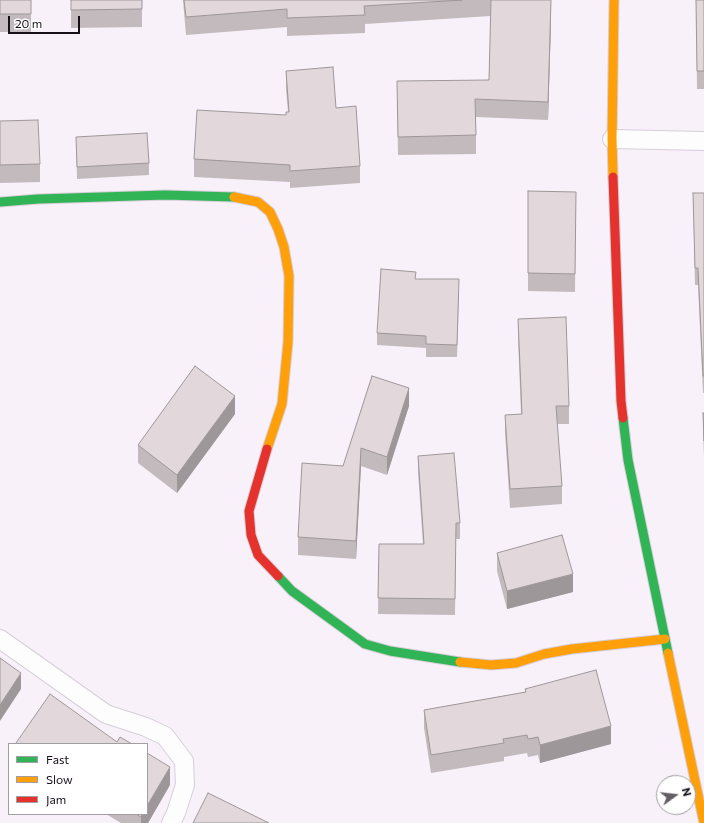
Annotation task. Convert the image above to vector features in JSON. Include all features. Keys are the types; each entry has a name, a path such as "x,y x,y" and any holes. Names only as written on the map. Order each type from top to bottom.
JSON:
{"street":[{"path":"614,0 612,139 621,401 628,460 704,823"},
{"path":"612,139 704,141"},
{"path":"0,202 38,199 165,195 234,197 258,202 270,212 284,247 289,276 288,342 282,404 249,511 251,535 258,555 292,591 365,644 390,651 444,660 491,665 516,663 544,654 572,649 666,639"},
{"path":"0,639 106,714 146,727 165,736 184,761 185,785 176,813 171,823"}],"building":[{"path":"0,0 31,0 31,14 0,14"},
{"path":"71,0 142,0 142,9 71,10"},
{"path":"184,0 462,0 364,6 365,15 287,18 287,9 186,17"},
{"path":"491,0 551,0 548,102 475,99 476,135 398,137 397,81 489,80"},
{"path":"696,0 704,0 704,71 697,71"},
{"path":"333,67 336,108 356,106 360,166 290,171 290,165 194,159 197,110 286,115 286,112 289,112 286,71"},
{"path":"38,120 40,164 0,165 0,121"},
{"path":"147,133 149,163 77,167 76,137"},
{"path":"528,191 576,192 575,274 528,273"},
{"path":"693,193 704,193 704,376 698,268 695,268"},
{"path":"381,269 416,272 415,279 459,279 457,345 426,344 426,336 377,333"},
{"path":"566,317 569,406 556,406 562,486 510,489 505,415 522,414 518,319"},
{"path":"195,366 235,396 177,475 138,445"},
{"path":"372,376 409,388 387,457 361,448 356,541 298,537 302,463 343,466"},
{"path":"703,413 704,413 704,441"},
{"path":"454,453 460,523 456,523 455,599 378,598 379,544 424,544 418,456"},
{"path":"562,535 573,574 507,591 497,553"},
{"path":"0,658 21,673 0,705"},
{"path":"596,670 611,726 540,745 538,737 528,739 527,735 503,739 504,743 431,755 424,710 526,692 525,689"},
{"path":"50,694 117,742 120,737 130,743 16,743"},
{"path":"148,754 170,767 148,804"},
{"path":"208,793 269,823 193,823"}],"traffic: fast":[{"path":"0,202 38,199 165,195 234,197"},
{"path":"623,418 628,460 668,653"},
{"path":"278,576 292,591 365,644 390,651 460,662"}],"traffic: slow":[{"path":"613,177 612,139 614,0"},
{"path":"234,197 258,202 270,212 284,247 289,276 288,342 282,404 267,449"},
{"path":"460,662 491,665 516,663 544,654 572,649 665,639"},
{"path":"668,653 704,823"}],"traffic: jam":[{"path":"613,177 621,401 623,418"},
{"path":"267,449 249,511 251,535 258,555 278,576"}]}
